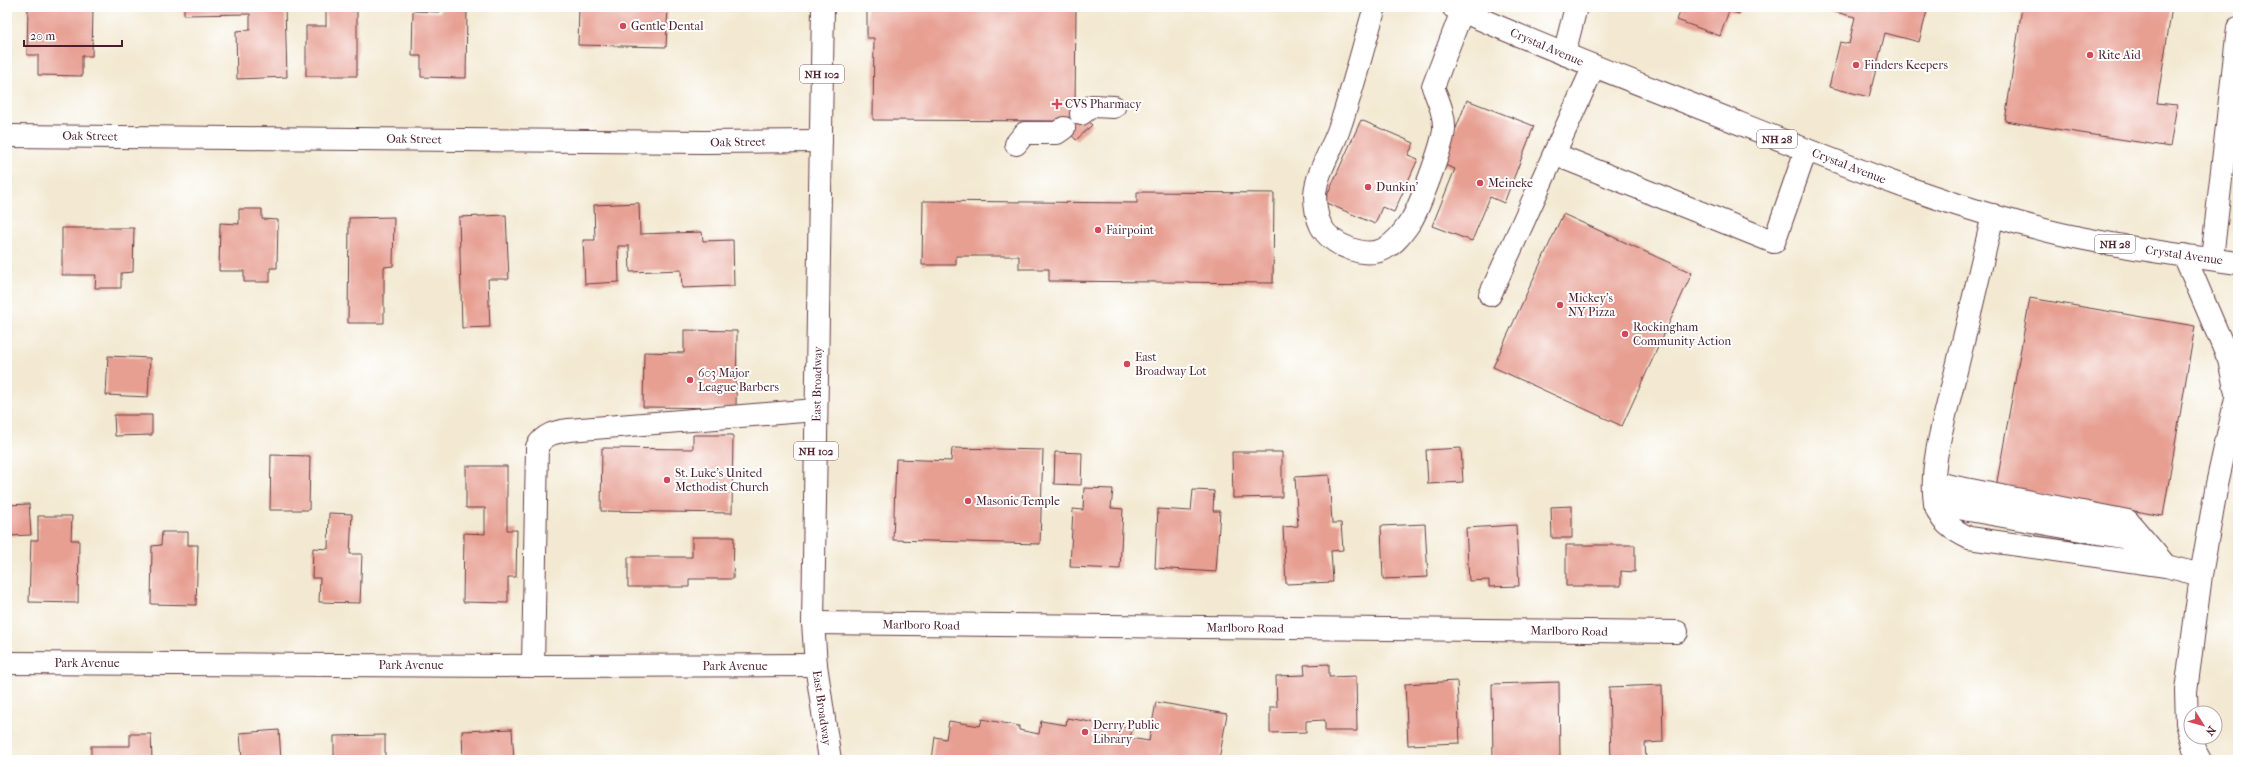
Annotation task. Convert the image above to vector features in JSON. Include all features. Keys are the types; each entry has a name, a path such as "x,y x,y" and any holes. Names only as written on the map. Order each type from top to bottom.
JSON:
{"street":[{"name":"East Broadway","path":"823,7 814,623 816,665 830,760"},
{"path":"1375,7 1339,129 1322,169 1315,193 1316,211 1321,227 1331,238 1347,247 1367,253 1384,249 1398,238 1412,219 1439,152 1444,129 1442,110 1433,87 1458,9"},
{"path":"1564,54 1576,7"},
{"name":"Crystal Avenue","path":"1458,9 1594,66 1806,150 1912,190 2062,234 2136,249 2238,263"},
{"path":"2212,259 2238,28"},
{"path":"1490,295 1594,66"},
{"path":"1082,114 1092,106 1114,106"},
{"path":"1016,144 1025,133 1057,133 1064,128"},
{"name":"Oak Street","path":"7,136 821,141"},
{"path":"1554,154 1774,242 1806,150"},
{"path":"1993,215 1937,451 1935,504 1942,519 1953,530 1969,538 2158,565 2201,575"},
{"path":"2184,255 2229,360 2237,391 2201,575 2186,691 2187,723 2194,749 2200,760"},
{"path":"533,666 537,447 541,439 552,432 569,430 816,410"},
{"path":"1935,483 2128,521 2158,565"},
{"name":"Marlboro Road","path":"814,623 1677,632"},
{"name":"Park Avenue","path":"7,663 533,666 816,665"}],"building":[{"path":"28,7 93,7 92,56 82,56 82,76 38,75 38,55 27,55"},
{"path":"184,7 285,7 287,77 237,79 236,31 250,30 250,14 184,15"},
{"path":"326,7 357,7 357,76 306,76 306,26 326,26"},
{"path":"440,7 467,7 466,78 421,77 421,56 412,56 413,11 440,12"},
{"name":"Gentle Dental","path":"579,7 668,7 666,47 578,45"},
{"name":"CVS Pharmacy","path":"867,7 1076,7 1075,107 1092,125 1076,140 1059,121 873,120 874,38 867,38"},
{"path":"1682,7 1741,7 1739,14 1729,11 1720,36 1677,20"},
{"name":"Finders Keepers","path":"1832,7 1928,7 1919,42 1885,33 1869,97 1829,87 1840,42 1849,44 1855,17 1831,11"},
{"name":"Rite Aid","path":"2022,7 2172,7 2157,103 2177,105 2170,147 2005,121"},
{"name":"Meineke","path":"1467,100 1534,126 1504,203 1490,197 1472,241 1432,226 1455,169 1442,164"},
{"name":"Dunkin'","path":"1361,120 1414,143 1408,155 1418,159 1394,212 1382,207 1375,224 1324,202"},
{"name":"Fairpoint","path":"1137,192 1274,193 1273,283 1049,281 1049,269 1019,269 1019,256 956,256 956,265 922,265 923,201 1137,203"},
{"path":"639,203 640,234 702,232 703,241 733,240 734,286 682,288 681,270 630,272 629,246 618,246 619,282 585,284 583,240 595,240 594,205"},
{"path":"239,209 262,209 262,219 278,220 277,268 270,268 270,282 244,282 244,271 219,271 220,223 239,224"},
{"path":"1563,214 1692,273 1622,426 1493,367"},
{"path":"506,215 509,279 488,279 490,327 462,328 459,217"},
{"path":"394,217 393,266 384,267 384,323 348,323 349,218"},
{"path":"62,228 134,228 133,272 121,273 121,288 95,288 96,275 62,275"},
{"path":"2030,298 2195,326 2163,516 1996,487"},
{"name":"603 Major League Barbers","path":"684,330 737,331 736,408 643,407 644,352 684,353"},
{"path":"108,356 150,358 148,397 106,395"},
{"path":"114,415 152,415 152,435 115,436"},
{"name":"St. Luke's United Methodist Church","path":"693,435 733,435 732,513 601,511 602,448 693,449"},
{"name":"Masonic Temple","path":"952,448 1043,450 1040,544 893,540 896,459 951,461"},
{"path":"1461,448 1463,482 1428,484 1426,450"},
{"path":"1055,452 1082,453 1081,485 1054,484"},
{"path":"1232,452 1282,452 1282,497 1233,498"},
{"path":"271,455 310,456 309,510 270,510"},
{"path":"466,466 507,466 507,530 517,530 516,577 508,577 508,603 463,602 464,533 485,534 485,508 466,508"},
{"path":"1329,475 1332,523 1341,523 1343,550 1331,551 1333,582 1286,584 1283,527 1298,526 1295,477"},
{"path":"1084,488 1113,489 1111,508 1123,509 1120,569 1070,567 1073,509 1083,510"},
{"path":"1193,490 1214,491 1213,511 1220,511 1216,572 1155,568 1158,509 1191,511"},
{"path":"29,504 31,535 7,536 7,505"},
{"path":"1572,506 1572,538 1552,538 1551,507"},
{"path":"329,513 352,514 350,554 362,554 360,603 319,602 320,578 312,578 313,548 328,549"},
{"path":"38,516 72,516 71,540 79,540 78,603 29,602 31,540 38,540"},
{"path":"1425,524 1428,577 1383,579 1381,526"},
{"path":"1516,525 1519,586 1489,587 1489,580 1469,581 1466,528"},
{"path":"162,532 188,532 188,545 198,545 196,605 151,604 152,546 161,545"},
{"path":"692,537 734,537 733,579 689,579 689,587 628,587 628,557 692,557"},
{"path":"1566,545 1635,545 1635,572 1621,571 1621,586 1566,586"},
{"path":"1329,664 1329,677 1356,676 1357,731 1325,731 1325,720 1306,721 1306,732 1270,733 1270,707 1277,707 1276,676 1305,675 1304,665"},
{"path":"1457,681 1460,743 1408,745 1405,684"},
{"path":"1559,682 1560,760 1493,760 1492,684"},
{"path":"1662,685 1663,742 1645,743 1646,760 1611,760 1609,687"},
{"name":"Derry Public Library","path":"1156,702 1227,714 1219,760 932,760 935,737 946,739 949,721 980,726 982,719 1019,726 1019,730 1039,734 1041,721 1066,725 1067,718 1132,729 1130,738 1149,741"},
{"path":"512,729 514,760 463,760 462,731"},
{"path":"279,730 281,760 242,760 240,733"},
{"path":"130,734 151,734 152,760 91,760 91,746 130,746"},
{"path":"385,735 385,760 334,760 334,736"}],"place":[{"name":"Gentle Dental","path":"623,26"},
{"name":"Rite Aid","path":"2090,55"},
{"name":"Finders Keepers","path":"1856,65"},
{"name":"CVS Pharmacy","path":"1057,104"},
{"name":"Meineke","path":"1480,183"},
{"name":"Dunkin'","path":"1368,187"},
{"name":"Fairpoint","path":"1098,230"},
{"name":"Mickey's NY Pizza","path":"1560,305"},
{"name":"Rockingham Community Action","path":"1625,334"},
{"name":"East Broadway Lot","path":"1127,364"},
{"name":"603 Major League Barbers","path":"690,380"},
{"name":"St. Luke's United Methodist Church","path":"667,480"},
{"name":"Masonic Temple","path":"968,501"},
{"name":"Derry Public Library","path":"1085,732"}]}
